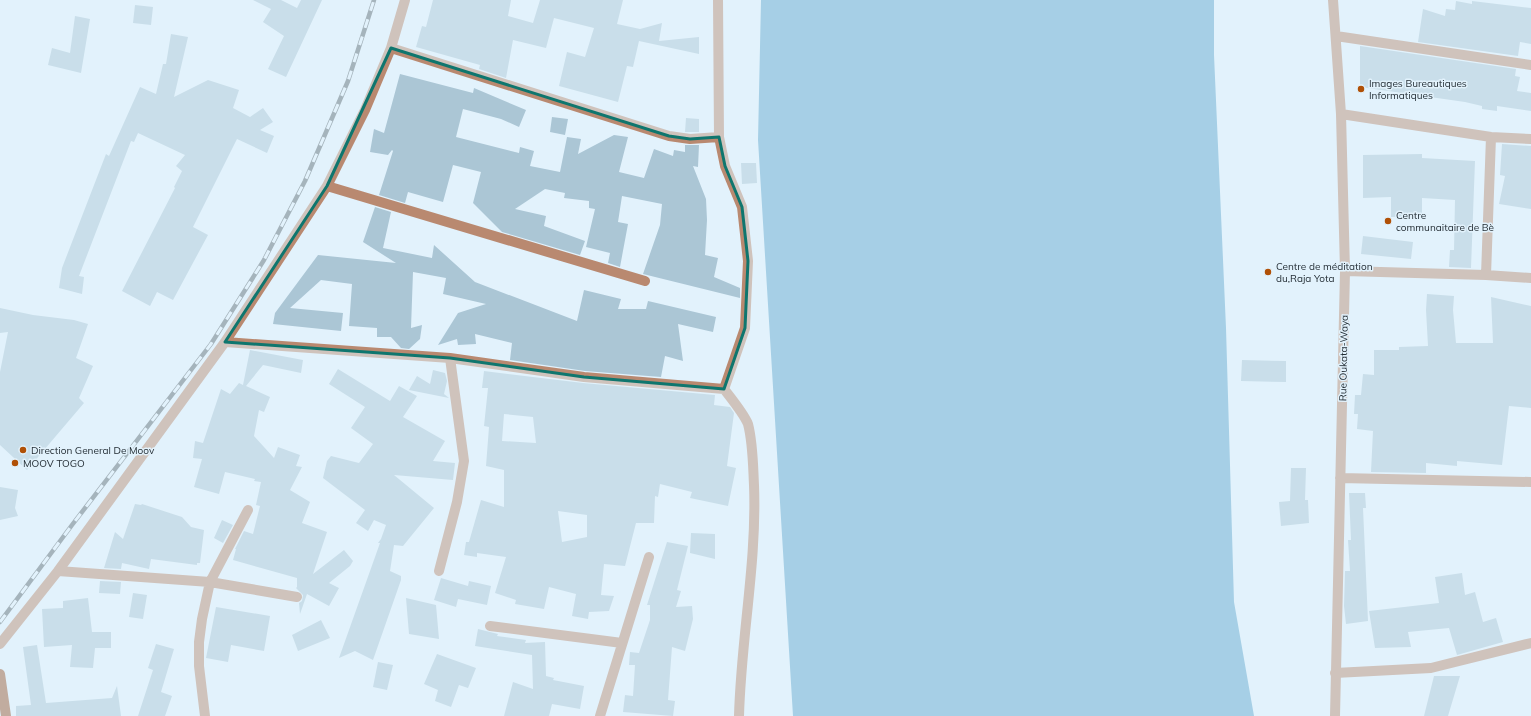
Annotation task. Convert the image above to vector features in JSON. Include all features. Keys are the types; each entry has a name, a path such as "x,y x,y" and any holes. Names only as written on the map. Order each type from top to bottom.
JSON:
{"main road":[{"path":"0,674 6,716"}],"street":[{"path":"0,644 58,571 225,342 327,186 365,110 391,48 405,0"},
{"path":"718,0 719,137 725,166 742,208 748,261 745,328 724,388"},
{"name":"Rue Oukata-Waya","path":"1334,0 1341,114 1345,270 1334,716"},
{"path":"1336,36 1531,65"},
{"path":"391,48 668,136 690,139 719,137"},
{"path":"1341,114 1491,137 1531,140"},
{"path":"1486,275 1491,137"},
{"path":"327,186 645,281"},
{"path":"1345,270 1531,278"},
{"path":"225,342 450,358 584,377 724,388"},
{"path":"439,572 458,502 464,461 450,358"},
{"path":"724,388 748,423 753,465 755,524 752,571 740,674 739,716"},
{"path":"1340,478 1531,482"},
{"path":"205,716 199,666 199,642 210,582 248,510"},
{"path":"600,716 649,557"},
{"path":"58,571 210,582 297,597"},
{"path":"490,626 622,643"},
{"path":"1335,673 1431,668 1531,643"}],"highlighted area":[{"path":"391,48 669,136 690,139 719,137 725,166 742,207 748,261 745,328 724,389 584,377 450,358 225,342 327,186"}],"water":[{"path":"761,0 1214,0 1214,55 1226,328 1234,602 1254,716 793,716 758,140"}],"building":[{"path":"253,0 281,0 297,8 301,0 322,0 286,77 268,69 284,36 263,22 271,9"},
{"path":"433,0 511,0 508,16 533,23 540,0 623,0 617,24 640,29 662,23 659,41 699,37 699,54 639,41 633,67 627,66 618,102 559,86 567,52 585,57 594,28 554,18 546,48 513,40 506,78 479,69 480,65 416,47 422,26 426,27"},
{"path":"1456,1 1472,4 1472,1 1531,8 1531,44 1520,42 1518,56 1418,42 1423,9 1445,16 1446,9 1455,10"},
{"path":"135,5 153,7 151,25 133,23"},
{"path":"75,16 90,19 81,73 48,65 52,48 70,53"},
{"path":"171,34 188,37 174,97 208,80 239,90 233,108 250,117 263,108 273,122 260,130 274,136 267,153 237,139 193,227 208,235 173,300 157,292 150,306 122,291 175,188 174,187 182,171 176,166 185,155 138,133 134,142 131,141 79,276 84,277 82,294 59,288 62,268 106,154 109,156 140,87 156,94 163,64 166,64"},
{"path":"1360,46 1516,69 1515,76 1520,77 1517,91 1531,93 1531,111 1497,106 1497,111 1482,109 1482,106 1465,102 1360,87"},
{"path":"400,74 473,93 474,88 526,110 519,127 501,119 463,109 456,137 519,153 520,147 534,151 530,166 560,172 567,137 581,139 578,154 614,135 628,137 619,172 644,178 654,149 673,156 674,150 685,152 685,145 699,145 698,167 693,166 706,199 707,220 705,255 718,258 714,277 740,288 740,298 643,274 660,225 662,204 622,196 618,222 628,224 620,267 608,263 610,253 586,247 595,209 589,208 589,201 564,198 565,193 545,189 515,209 546,216 544,226 585,241 580,255 502,232 473,203 481,172 453,165 443,202 408,192 405,203 379,195 393,151 392,150 388,155 370,152 374,129 384,133"},
{"path":"552,117 568,119 565,135 550,132"},
{"path":"686,118 699,119 699,132 685,132"},
{"path":"1502,144 1531,146 1531,209 1499,204 1505,176 1500,175"},
{"path":"1422,154 1422,158 1475,161 1471,268 1449,267 1450,250 1454,250 1455,200 1422,198 1422,216 1391,217 1391,197 1363,198 1363,155"},
{"path":"741,163 756,163 757,183 742,184"},
{"path":"375,207 391,212 383,248 432,258 434,245 475,282 577,321 584,290 621,299 618,309 646,309 648,301 716,317 713,332 678,324 683,361 665,356 661,377 585,371 510,360 512,343 475,334 476,344 458,345 457,339 438,345 458,313 486,304 443,294 446,278 413,272 411,328 422,325 420,339 409,349 401,348 391,337 377,337 377,328 349,326 352,284 321,280 290,308 343,313 341,331 273,324 275,313 318,255 396,263 363,242"},
{"path":"1363,236 1413,242 1411,259 1361,254"},
{"path":"1427,294 1454,296 1453,310 1456,343 1493,343 1491,297 1531,306 1531,408 1509,406 1502,465 1457,461 1457,466 1426,463 1426,473 1371,472 1373,431 1357,429 1358,414 1354,414 1355,395 1361,395 1363,374 1374,375 1374,350 1399,350 1399,347 1428,346 1426,310"},
{"path":"0,308 33,315 74,320 88,324 76,358 93,366 79,398 84,403 27,470 0,445 0,372 8,332 0,333"},
{"path":"250,350 303,360 301,373 263,365 246,386 270,397 264,412 259,410 254,436 274,458 278,447 300,455 296,466 302,467 290,490 310,502 302,523 327,532 313,574 344,550 353,561 350,566 329,583 339,588 329,606 307,594 300,614 299,603 302,601 303,595 296,588 297,578 233,560 235,549 244,531 253,534 260,506 256,505 261,482 254,481 255,479 225,472 219,494 194,487 202,459 193,458 195,441 203,443 221,389 230,394 239,383 243,385"},
{"path":"1242,360 1286,361 1286,382 1241,381"},
{"path":"338,369 390,401 399,386 417,396 403,417 445,441 433,461 455,463 453,480 394,475 434,508 403,546 394,545 390,571 401,576 401,580 373,660 355,651 339,658 380,543 378,543 386,525 374,520 368,531 356,523 365,510 323,478 327,461 331,456 359,463 373,444 351,428 365,407 329,384"},
{"path":"433,370 445,373 447,381 444,394 449,398 409,390 417,376 430,384"},
{"path":"484,371 583,383 715,395 714,405 730,407 734,413 727,466 736,468 728,506 690,498 692,492 660,484 658,497 655,496 654,523 636,523 625,566 604,564 601,595 614,596 609,611 589,612 588,619 572,616 576,594 549,587 544,609 515,604 516,600 495,593 506,557 477,553 477,557 464,555 466,542 469,542 481,500 504,507 504,470 486,466 489,427 484,426 488,388 482,388","holes":["504,414 533,417 536,443 502,441","558,511 587,515 587,537 562,542"]},
{"path":"1291,468 1306,468 1305,500 1308,500 1309,523 1281,526 1279,502 1290,501"},
{"path":"0,487 18,490 15,508 18,516 0,520"},
{"path":"1349,493 1365,493 1366,508 1363,508 1368,621 1346,624 1344,606 1345,571 1350,571 1348,540 1351,540"},
{"path":"135,504 142,504 182,517 191,527 204,530 200,563 197,563 197,565 151,559 149,569 122,563 121,569 104,568 115,532 123,539"},
{"path":"222,520 233,525 223,543 214,538"},
{"path":"691,533 715,534 715,559 690,553"},
{"path":"667,542 688,546 677,590 681,591 676,607 692,606 693,619 685,651 672,647 668,700 675,701 673,716 623,712 625,695 633,696 635,665 629,665 630,652 639,653 650,620 650,605 647,605"},
{"path":"1462,573 1465,595 1475,592 1483,622 1496,618 1503,642 1457,655 1449,628 1408,632 1411,647 1375,648 1369,611 1439,603 1435,577"},
{"path":"441,578 468,586 469,581 491,586 487,605 458,599 456,607 434,600"},
{"path":"100,581 121,582 120,594 99,593"},
{"path":"133,593 147,595 143,619 129,617"},
{"path":"88,598 92,632 111,632 111,648 95,648 93,668 70,667 72,645 44,647 42,609 63,608 63,601"},
{"path":"406,598 436,605 439,639 409,634"},
{"path":"216,607 270,616 264,651 231,645 228,662 206,658"},
{"path":"321,620 330,638 298,651 292,635"},
{"path":"478,629 498,634 497,636 526,640 525,643 545,642 546,676 554,678 553,680 584,686 580,709 552,704 549,716 504,716 513,682 533,689 532,655 475,646"},
{"path":"156,644 174,649 161,692 172,696 165,716 138,716 153,670 148,668"},
{"path":"37,645 46,703 112,698 117,686 121,716 16,716 16,706 31,705 23,647"},
{"path":"437,654 476,668 468,688 459,685 451,707 435,701 438,690 424,684"},
{"path":"378,662 393,665 387,690 373,687"},
{"path":"1434,676 1460,676 1448,716 1424,716"}],"railway":[{"path":"0,622 72,525 211,344 264,260 305,181 348,81 374,0"}],"place":[{"name":"Images Bureautiques Informatiques","path":"1361,89"},
{"name":"Centre communaitaire de Bè","path":"1388,221"},
{"name":"Centre de méditation du,Raja Yota","path":"1268,272"},
{"name":"Direction General De Moov","path":"23,450"},
{"name":"MOOV TOGO","path":"15,463"}]}
